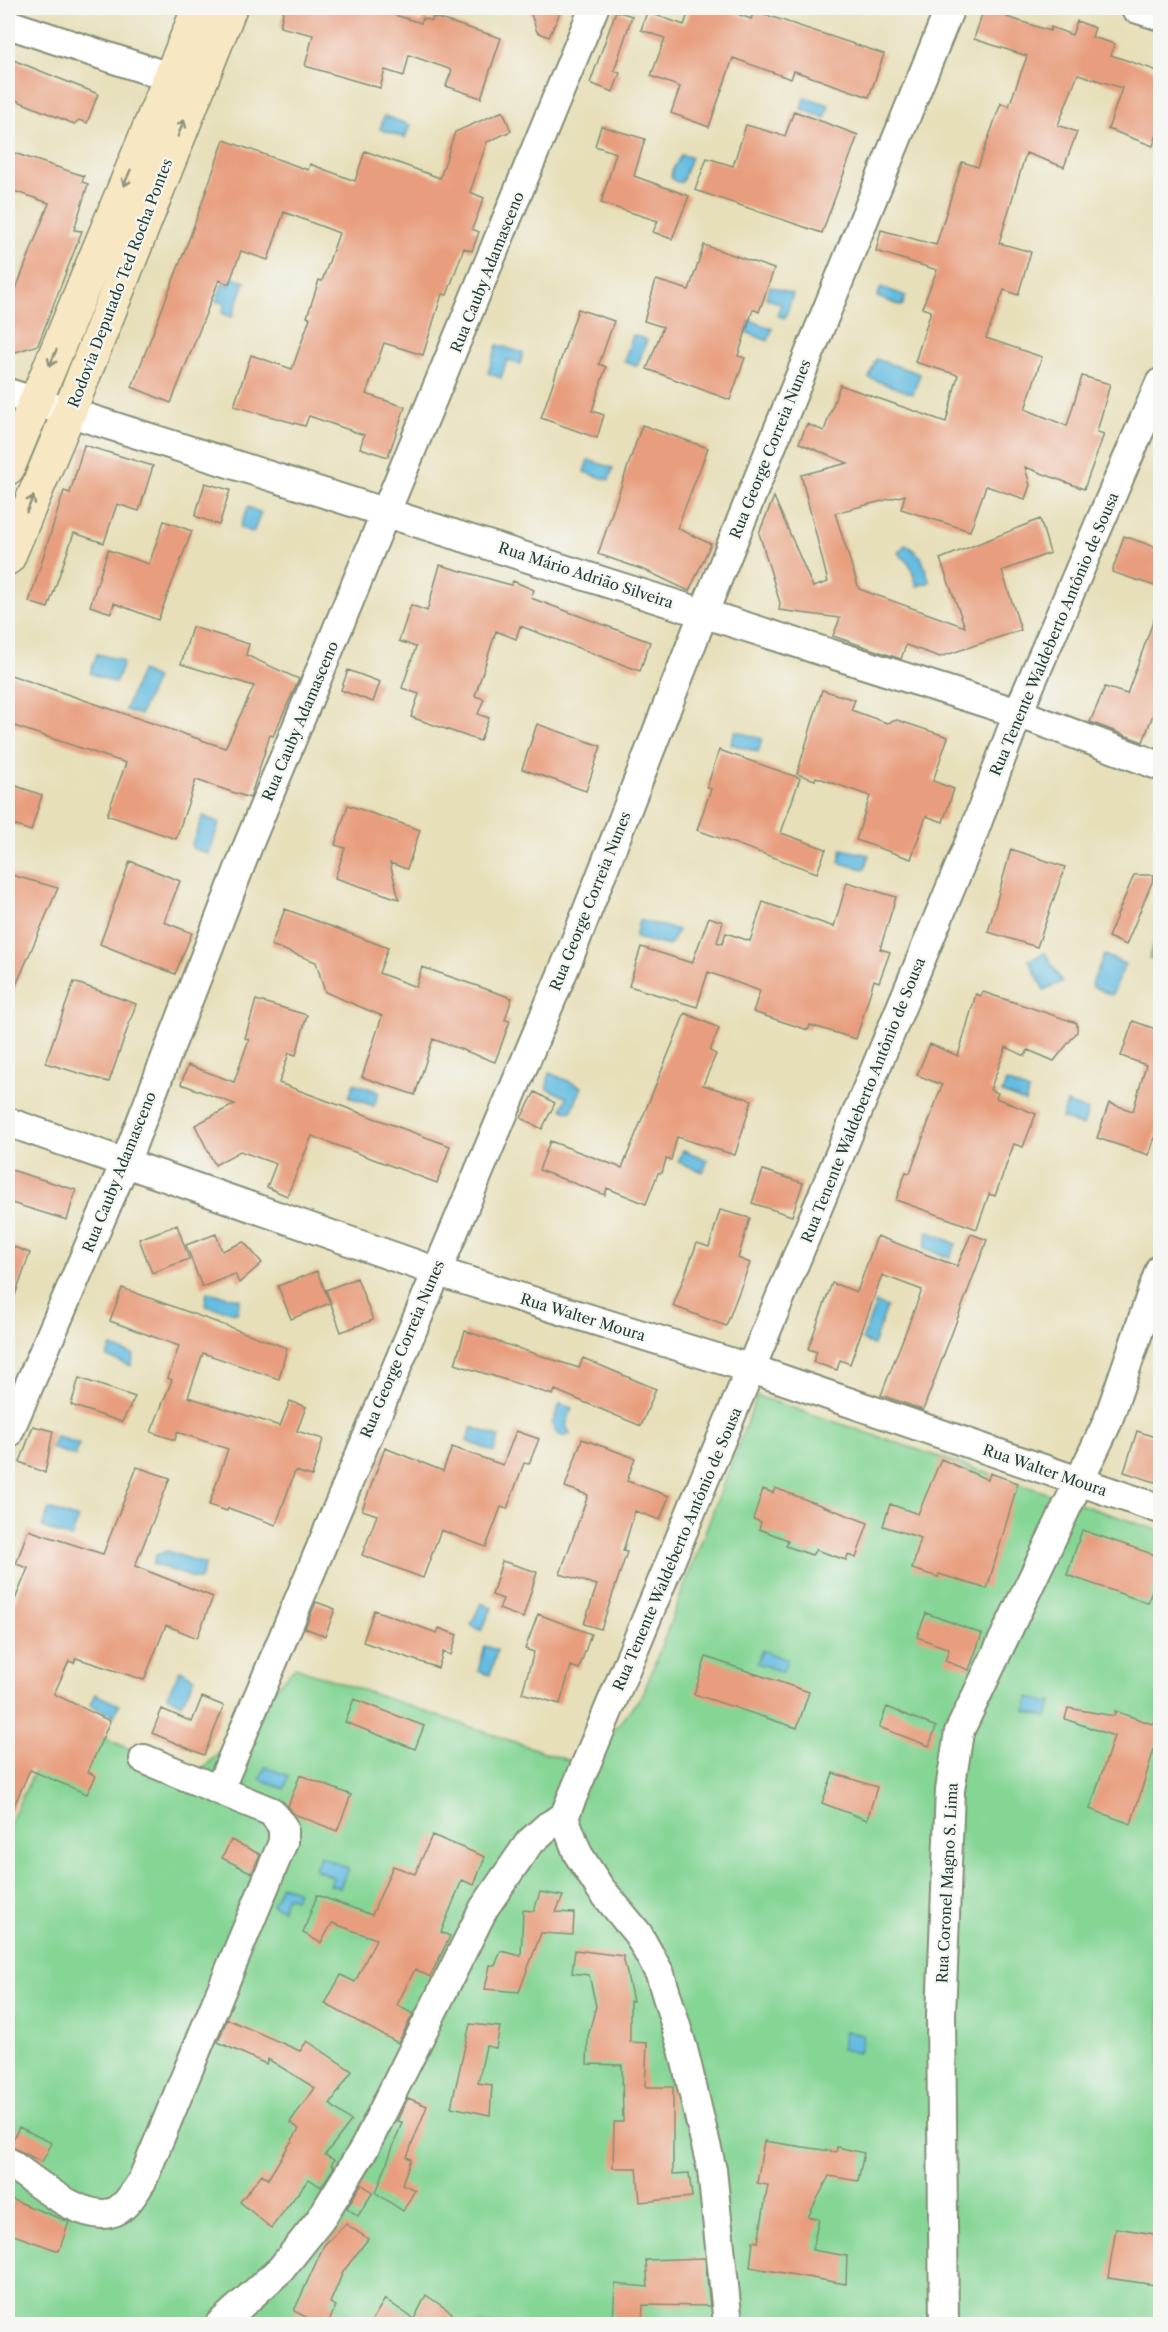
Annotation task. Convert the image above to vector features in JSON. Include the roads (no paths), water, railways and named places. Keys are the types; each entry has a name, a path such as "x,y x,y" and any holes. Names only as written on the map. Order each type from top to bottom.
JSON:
{"main road":[{"name":"Rodovia Deputado Ted Rocha Pontes","path":"8,468 21,397 199,8"},
{"name":"Rodovia Deputado Ted Rocha Pontes","path":"8,558 70,411 230,8"}],"street":[{"name":"Rua Cauby Adamasceno","path":"8,1434 125,1162 249,843 388,512 594,8"},
{"name":"Rua George Correia Nunes","path":"219,1790 435,1271 570,955 704,612 950,8"},
{"path":"1135,8 1161,16"},
{"path":"8,24 169,77"},
{"name":"Rua Tenente Waldeberto Antônio de Sousa","path":"564,1817 971,839 1018,713 1161,383"},
{"name":"Rua Mário Adrião Silveira","path":"21,397 1018,713 1161,766"},
{"name":"Rua Walter Moura","path":"8,1122 435,1271 752,1369 1161,1509"},
{"name":"Rua Coronel Magno S. Lima","path":"944,2325 941,2015 950,1790 959,1732 1107,1423 1161,1269"},
{"path":"8,2162 80,2211 99,2214 116,2211 128,2201 142,2181 285,1836 281,1821 273,1812 144,1759"},
{"path":"220,2325 281,2269 320,2220 365,2147 417,2048 484,1908 529,1844 548,1826 564,1817 578,1854 600,1888 638,1934 660,1974 683,2049 712,2170 728,2325"}],"water":[{"path":"805,97 829,105 825,118 801,109"},
{"path":"384,116 410,125 405,138 380,129"},
{"path":"681,155 691,157 682,182 677,182 671,178 672,171"},
{"path":"232,278 245,282 232,317 222,313 225,304 216,301 223,283 229,286"},
{"path":"770,286 793,294 785,318 777,315 781,304 766,298"},
{"path":"881,287 906,296 902,306 877,297"},
{"path":"750,320 772,329 768,341 746,332"},
{"path":"633,335 647,340 637,366 624,361"},
{"path":"497,345 523,353 520,364 507,360 501,378 488,373"},
{"path":"876,359 920,374 913,394 869,378"},
{"path":"588,460 613,468 609,480 584,472"},
{"path":"248,507 261,513 253,533 240,527"},
{"path":"906,544 921,557 930,582 917,586 909,563 898,553"},
{"path":"97,654 121,660 123,664 115,683 90,673"},
{"path":"141,671 156,678 140,715 125,710"},
{"path":"735,731 762,739 758,752 731,744"},
{"path":"203,816 219,823 209,854 192,848"},
{"path":"842,849 869,855 865,869 839,863"},
{"path":"639,920 678,930 669,946 635,938"},
{"path":"1045,953 1062,982 1044,990 1029,960"},
{"path":"1104,955 1125,964 1112,995 1091,986"},
{"path":"549,1073 582,1087 571,1112 562,1109 567,1097 547,1089"},
{"path":"1006,1082 1029,1091 1025,1102 1002,1093"},
{"path":"354,1083 379,1092 374,1106 349,1097"},
{"path":"1067,1103 1088,1111 1083,1126 1062,1118"},
{"path":"683,1150 708,1160 703,1172 678,1162"},
{"path":"928,1231 956,1244 950,1258 925,1248"},
{"path":"207,1292 240,1299 237,1313 205,1306"},
{"path":"876,1303 887,1307 873,1345 862,1340"},
{"path":"111,1347 134,1355 131,1366 107,1357"},
{"path":"560,1404 572,1408 566,1426 570,1433 565,1437 557,1434 552,1424"},
{"path":"472,1427 499,1437 494,1452 467,1441"},
{"path":"56,1436 79,1444 75,1456 51,1448"},
{"path":"49,1509 78,1519 71,1538 42,1527"},
{"path":"167,1551 205,1564 200,1580 153,1564 156,1555"},
{"path":"481,1603 492,1608 481,1631 471,1625"},
{"path":"485,1646 497,1650 490,1675 478,1671"},
{"path":"762,1650 787,1660 783,1672 757,1663"},
{"path":"180,1670 195,1678 181,1704 167,1696"},
{"path":"95,1694 119,1705 114,1716 90,1705"},
{"path":"1029,1697 1047,1703 1052,1701 1047,1717 1026,1711"},
{"path":"265,1767 289,1776 284,1789 260,1779"},
{"path":"320,1856 348,1868 340,1888 330,1885 333,1877 315,1869"},
{"path":"281,1885 298,1892 295,1899 287,1896 282,1909 272,1905"},
{"path":"845,2031 863,2035 859,2053 841,2049"}]}
